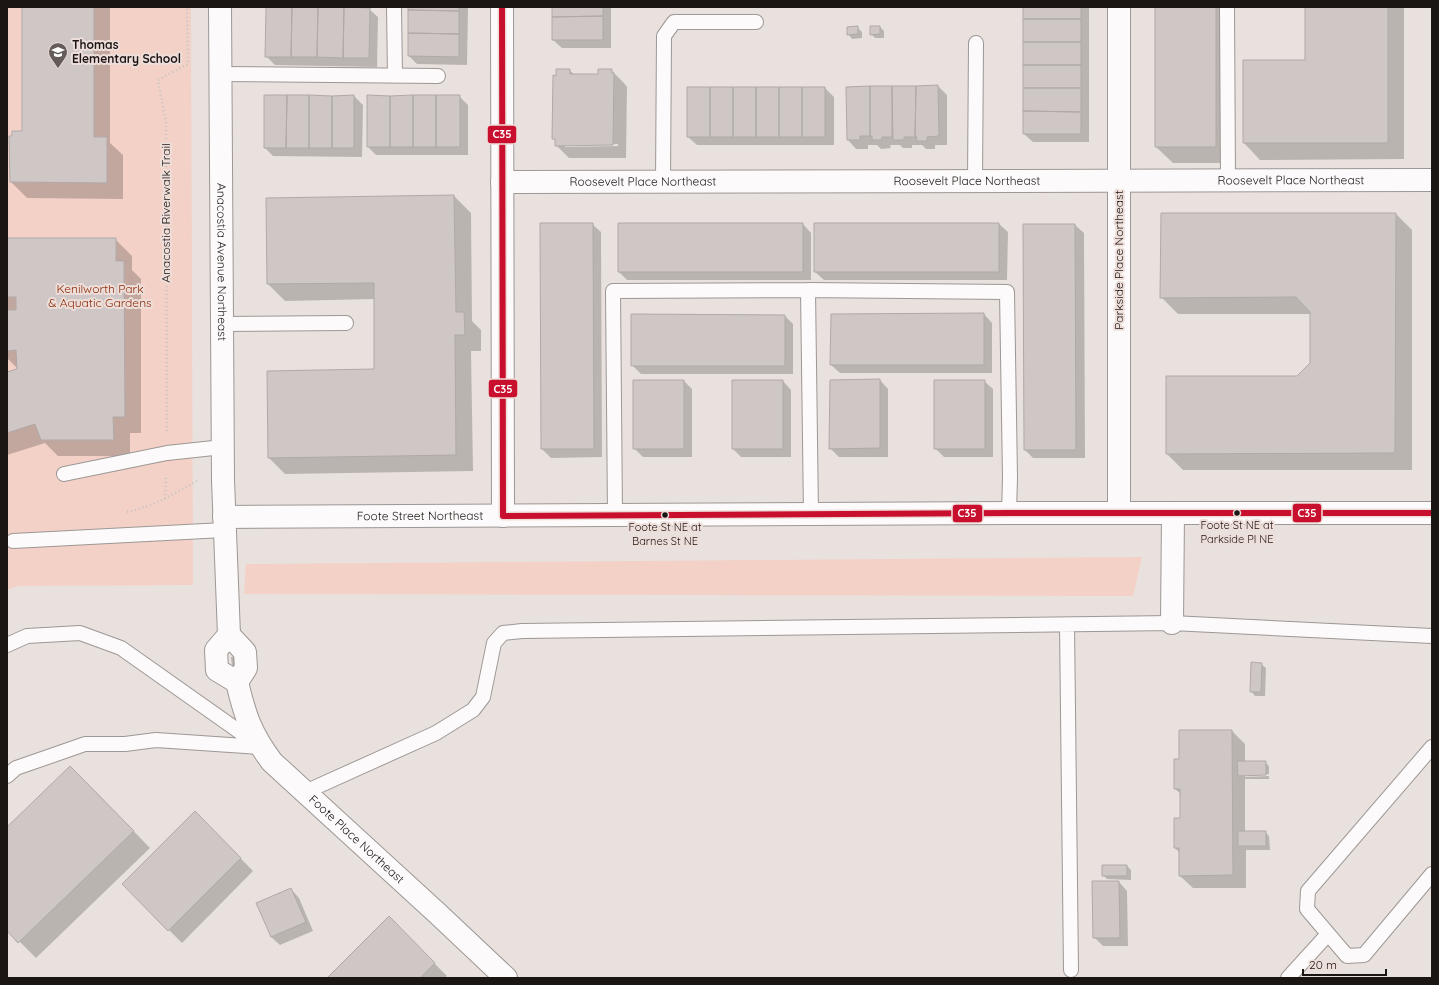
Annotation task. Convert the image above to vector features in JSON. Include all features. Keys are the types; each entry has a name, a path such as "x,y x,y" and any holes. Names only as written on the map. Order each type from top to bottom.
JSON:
{"street":[{"name":"Anacostia Avenue Northeast","path":"220,7 224,523"},
{"path":"502,7 503,516"},
{"name":"Parkside Place Northeast","path":"1119,7 1119,513"},
{"name":"Roosevelt Place Northeast","path":"502,182 1432,180"},
{"path":"1172,623 1173,513"},
{"name":"Foote Street Northeast","path":"224,523 503,516 616,515 1432,513"},
{"name":"Foote Place Northeast","path":"224,523 229,635 245,652 246,668 237,682 248,724 261,747 280,770 506,978"}],"lane":[{"path":"394,7 395,76"},
{"path":"1227,7 1228,180"},
{"path":"662,182 664,36 674,22 756,22"},
{"path":"974,181 976,43"},
{"path":"220,74 438,76"},
{"path":"808,290 811,514"},
{"path":"616,515 613,291 808,290 1007,292 1010,478 1009,513"},
{"path":"222,324 346,323"},
{"path":"64,474 167,453 223,447"},
{"path":"13,541 224,523"},
{"path":"304,792 436,733 474,710 483,697 494,643 504,633 522,631 1172,623 1432,636"},
{"path":"1068,625 1071,970"},
{"path":"7,645 27,636 80,633 121,648 261,747"},
{"path":"7,776 16,768 86,744 125,744 156,740 261,747"},
{"path":"1432,747 1308,891 1307,909 1347,956 1364,955 1432,874"},
{"path":"1288,978 1328,934"}],"path":[{"name":"Anacostia Riverwalk Trail","path":"167,438 166,123 158,80 188,64 188,7"},
{"path":"167,469 165,499 200,480"}],"green space":[{"name":"Kenilworth Park & Aquatic Gardens","path":"7,7 191,7 193,585 18,586 7,590"},
{"path":"1142,557 1133,596 244,594 246,564"}],"building":[{"name":"Thomas Elementary School","path":"22,7 94,7 94,137 107,137 107,183 10,182 9,136 12,136 12,131 22,131"},
{"path":"266,7 292,7 291,57 265,57"},
{"path":"292,7 318,7 317,57 291,57"},
{"path":"318,7 344,7 343,58 317,57"},
{"path":"344,7 370,8 369,58 343,58"},
{"path":"408,7 459,7 459,11 408,10"},
{"path":"552,7 603,7 603,16 552,17"},
{"path":"1023,7 1081,7 1081,19 1023,19"},
{"path":"1155,7 1216,7 1216,147 1155,147"},
{"path":"1305,7 1388,7 1388,143 1243,143 1243,60 1305,60"},
{"path":"408,10 459,11 459,34 408,33"},
{"path":"603,16 603,40 552,40 552,17"},
{"path":"1023,19 1081,19 1081,42 1023,42"},
{"path":"858,26 858,34 847,35 847,27"},
{"path":"870,26 880,26 880,34 870,35"},
{"path":"408,33 459,34 459,57 408,56"},
{"path":"1023,42 1081,42 1081,65 1023,65"},
{"path":"1023,65 1081,65 1081,88 1023,88"},
{"path":"556,69 570,69 570,74 598,74 598,69 612,69 612,73 614,73 613,145 555,146 555,139 552,139 553,75 556,76"},
{"path":"938,85 939,136 927,137 927,141 916,141 916,86"},
{"path":"870,86 870,136 860,136 860,140 847,140 846,87"},
{"path":"870,86 892,86 892,137 882,137 882,140 872,140 872,136 870,136"},
{"path":"892,86 916,86 915,137 904,137 904,140 893,140"},
{"path":"687,87 710,87 710,137 687,137"},
{"path":"710,87 733,87 733,137 710,137"},
{"path":"733,87 756,87 756,137 733,137"},
{"path":"756,87 779,87 779,137 756,137"},
{"path":"779,87 802,87 802,137 779,137"},
{"path":"802,87 825,87 825,137 802,137"},
{"path":"1023,88 1081,88 1081,112 1023,111"},
{"path":"264,95 287,95 286,148 264,148"},
{"path":"287,95 309,95 309,148 286,148"},
{"path":"309,95 332,96 332,148 309,148"},
{"path":"354,95 354,148 332,148 332,96"},
{"path":"367,95 390,96 390,147 367,147"},
{"path":"413,95 436,95 436,147 413,147"},
{"path":"413,95 413,147 390,147 390,96"},
{"path":"436,95 460,95 460,147 436,147"},
{"path":"1023,111 1081,112 1081,134 1023,134"},
{"path":"454,195 456,312 464,312 465,335 455,335 456,455 268,458 267,371 374,369 374,283 267,284 266,198"},
{"path":"1161,213 1396,213 1395,453 1166,454 1166,376 1297,376 1310,363 1310,312 1296,297 1160,298"},
{"path":"540,223 593,223 594,449 541,449"},
{"path":"618,223 803,223 803,272 618,272"},
{"path":"814,223 999,223 999,272 814,272"},
{"path":"1023,224 1075,224 1076,450 1024,450"},
{"path":"7,238 116,238 116,261 124,261 125,417 113,417 114,440 41,440 35,424 7,433 7,372 17,369 16,350 7,351 7,310 16,310 16,297 7,297"},
{"path":"984,313 984,365 830,365 831,314"},
{"path":"631,314 785,315 785,366 631,366"},
{"path":"880,379 880,448 829,449 830,380"},
{"path":"633,380 684,380 684,449 633,449"},
{"path":"732,380 783,380 783,449 732,449"},
{"path":"934,380 985,380 985,449 934,449"},
{"path":"1251,662 1262,663 1261,692 1250,692"},
{"path":"1179,730 1232,730 1233,875 1179,876 1179,848 1174,848 1174,818 1180,818 1180,789 1174,789 1174,759 1179,759"},
{"path":"1237,761 1266,761 1266,775 1238,776"},
{"path":"70,766 134,831 18,943 7,931 7,827"},
{"path":"195,811 241,858 168,931 122,884"},
{"path":"1238,831 1266,831 1266,846 1238,846"},
{"path":"1102,865 1127,865 1127,876 1102,876"},
{"path":"1092,881 1119,881 1120,938 1093,938"},
{"path":"291,888 306,922 271,937 256,903"},
{"path":"389,916 435,963 420,978 327,978"}],"transit line":[{"name":"C35","path":"502,7 503,516"},
{"name":"C35","path":"503,516 1009,513 1432,513"}],"place":[{"name":"Thomas Elementary School","path":"58,69"},
{"name":"Foote St NE at Parkside Pl NE","path":"1237,513"},
{"name":"Foote St NE at Barnes St NE","path":"665,515"}]}
